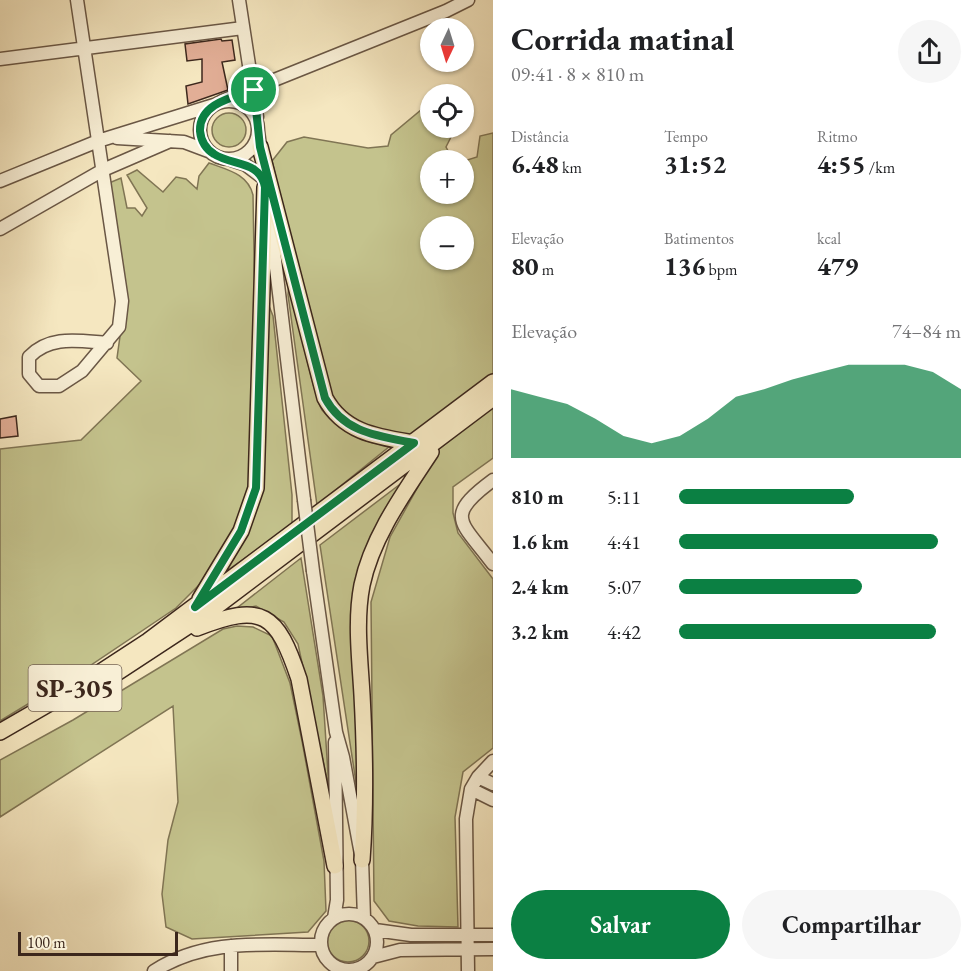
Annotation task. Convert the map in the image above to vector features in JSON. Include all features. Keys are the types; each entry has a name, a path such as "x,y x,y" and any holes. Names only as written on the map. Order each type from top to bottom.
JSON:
{"main road":[{"path":"260,147 325,398 333,413 363,433 414,443"},
{"path":"195,607 241,531 256,488 264,182"},
{"name":"SP-305","path":"0,732 93,677 195,607 493,382"},
{"name":"SP-305","path":"0,743 103,683 172,637 437,442 493,398"},
{"path":"362,860 365,756 359,611 362,586 367,567 386,523 437,442"},
{"path":"172,637 215,621 244,614 253,614 276,625 289,649 299,679 335,866"}],"street":[{"path":"77,0 84,48 104,139 103,170 122,301 119,327 107,343 82,371 59,386 39,386 29,374 29,357 39,346 58,340 107,343"},
{"path":"240,0 274,244 313,571 336,732 343,757 362,860 363,918"},
{"path":"0,181 104,139 254,90 468,0"},
{"path":"0,59 243,27"},
{"path":"231,101 248,107 258,127 253,147 240,157 219,156 203,144 200,127 207,111 218,103 231,101"},
{"path":"104,139 184,142 246,165 264,182"},
{"path":"0,229 103,170 170,141"},
{"path":"493,480 462,506 460,516 464,525 493,564"},
{"path":"336,732 337,900 334,918 323,931 321,945 328,962 342,970 349,971 359,969 374,957 400,950 493,949"},
{"path":"468,971 466,819 471,789 478,777 493,761"},
{"path":"478,777 493,784"},
{"path":"471,789 493,800"},
{"path":"334,918 349,914 363,918 375,930 393,934 493,935"},
{"path":"374,957 377,948 375,930"},
{"path":"154,971 190,952 247,945 321,945"},
{"path":"231,946 231,971"}],"shaded area":[{"path":"420,111 420,138 450,138 446,147 448,150 420,150 420,204 474,204 474,158 477,157 480,136 493,133 493,373 411,437 354,420 336,405 328,394 272,161 287,142 304,137 368,148 388,146 391,135"},
{"path":"229,113 241,118 246,130 241,142 229,147 217,142 212,130 217,118"},
{"path":"209,163 242,177 253,195 255,312 252,472 246,505 209,575 176,608 79,673 0,721 0,449 81,440 141,381 117,358 126,293 109,183 121,178 127,208 135,208 142,216 147,208 127,175 137,170 163,192 176,177 186,179 197,189 199,176"},
{"path":"289,281 309,370 322,410 336,424 353,435 390,446 317,505 288,295"},
{"path":"267,301 273,316 292,495 292,525 221,575 250,524"},
{"path":"493,407 493,458 453,487 453,513 458,533 493,579 493,748 463,772 455,817 458,927 418,926 389,921 374,901 371,602 390,537 439,449"},
{"path":"403,482 357,580 360,809 320,545"},
{"path":"301,558 323,696 329,789 298,644 284,622 256,606 233,611"},
{"path":"237,626 253,627 272,636 290,683 324,861 326,911 308,932 192,939 166,927 162,894 168,840 178,802 173,706 0,817 0,760 73,720 223,629"},
{"path":"348,920 363,926 369,941 363,956 348,962 333,956 327,941 333,926"}],"building":[{"path":"221,39 222,41 232,40 235,60 222,62 228,90 188,104 186,86 202,82 202,59 187,61 185,44"},
{"path":"16,416 18,436 0,438 0,419"}],"route":[{"path":"254,90 260,147 325,398 333,413 363,433 383,439 414,443 195,607 241,531 256,488 265,187 263,178 256,170 215,155 208,150 203,144 200,127 202,118 214,105 254,90"}]}
